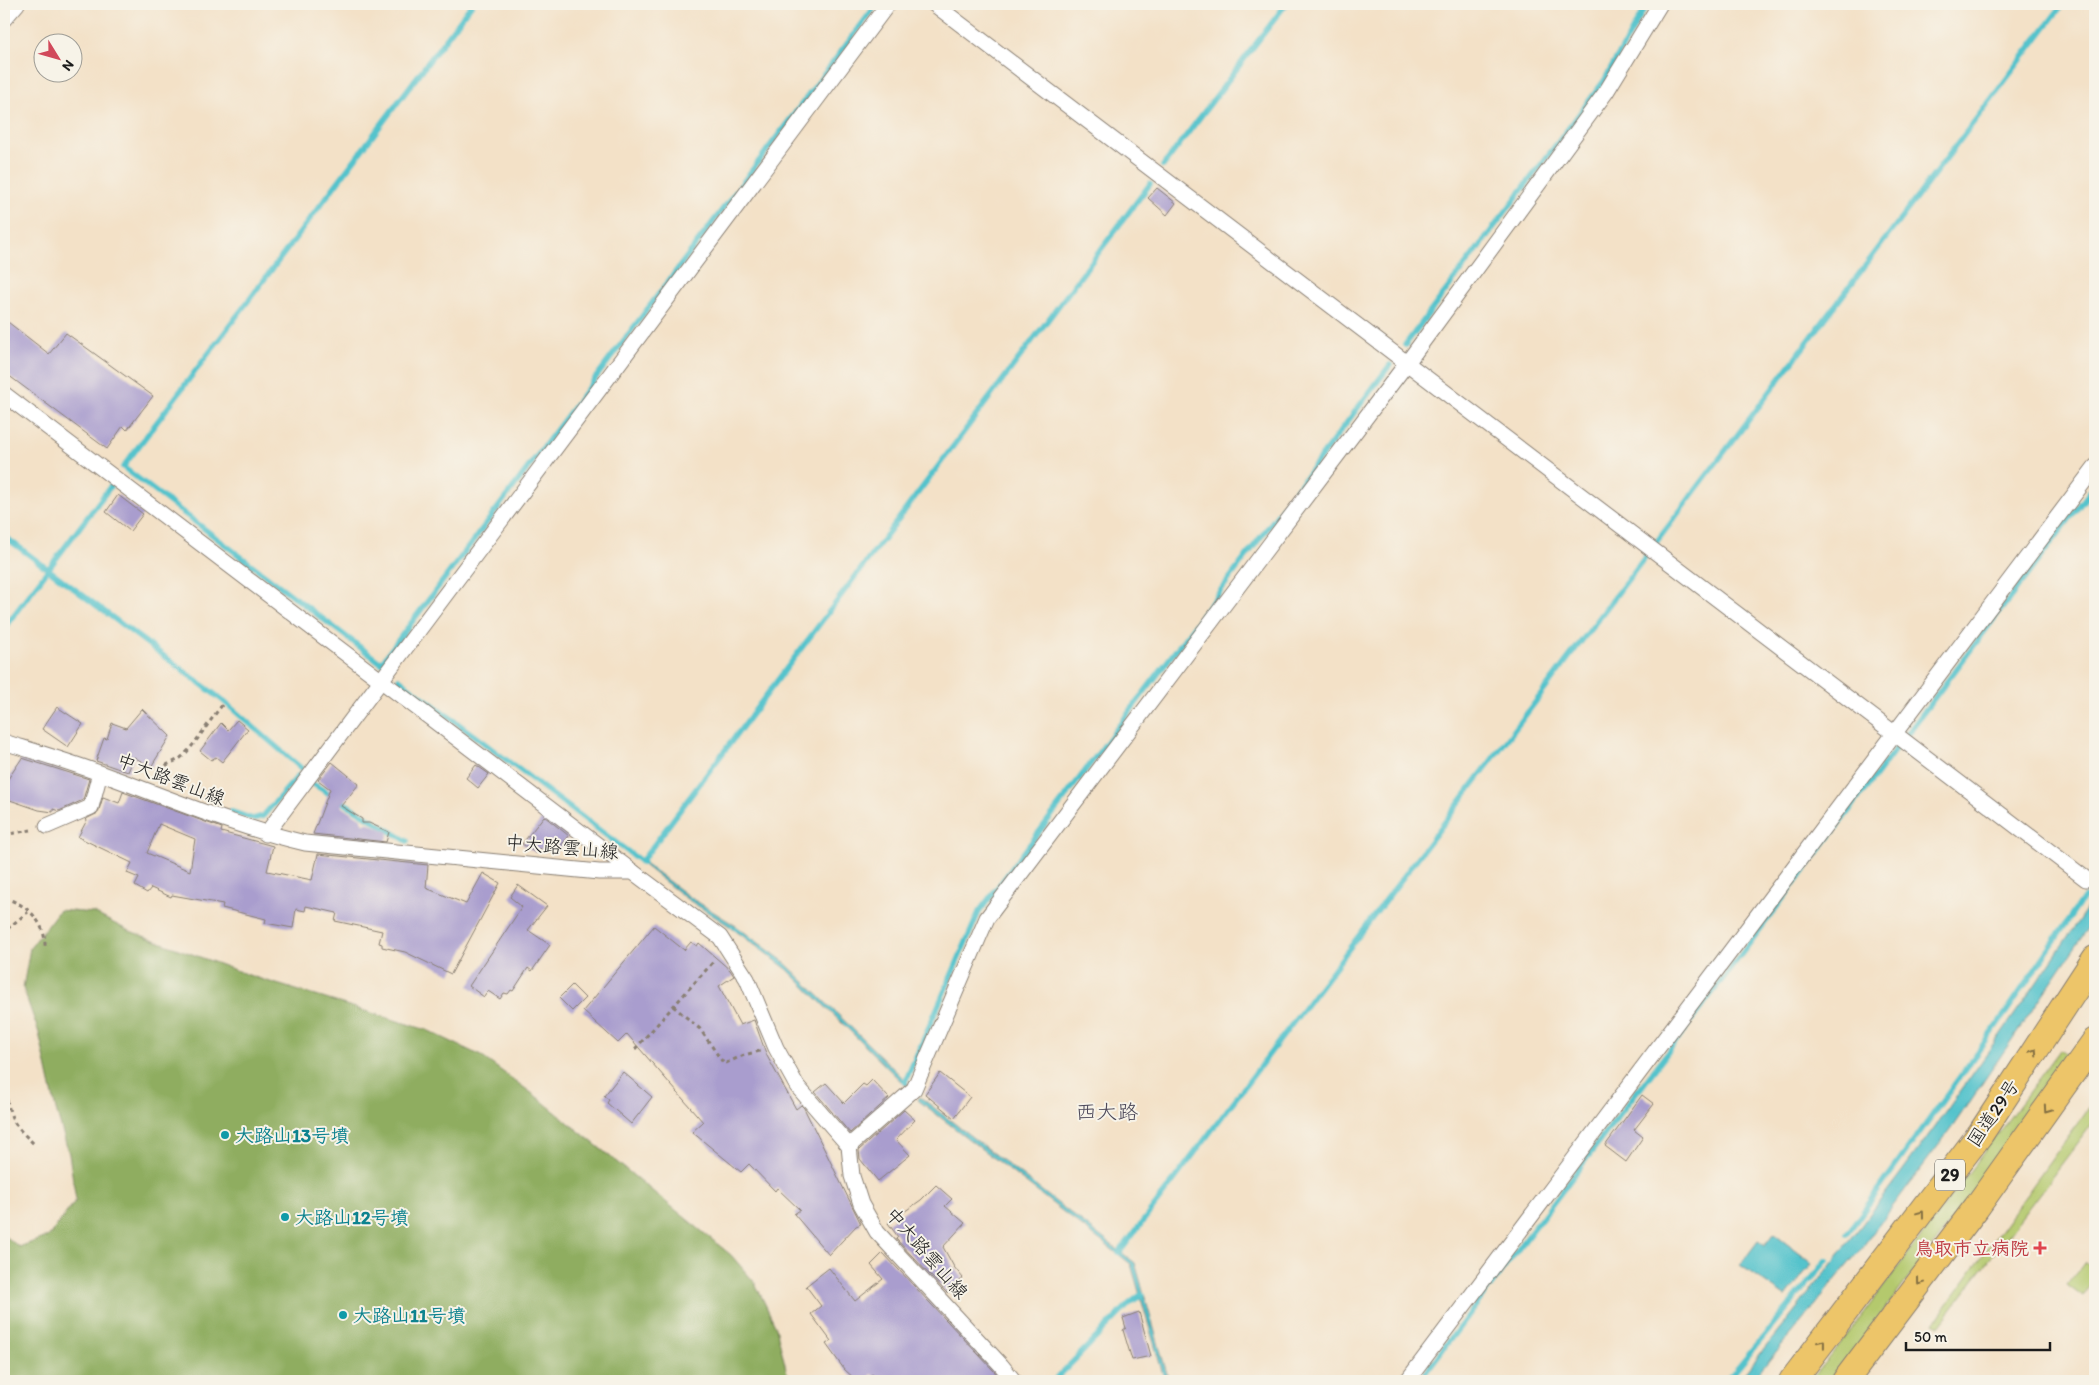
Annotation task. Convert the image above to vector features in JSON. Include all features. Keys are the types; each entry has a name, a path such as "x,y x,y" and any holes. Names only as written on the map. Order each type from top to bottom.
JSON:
{"highway":[{"name":"国道29号","path":"1792,1381 1982,1133 2095,959"},
{"name":"29","path":"1844,1381 1976,1208 2095,1040"}],"street":[{"path":"4,20 17,4"},
{"path":"266,834 888,4"},
{"path":"934,4 2086,880"},
{"path":"849,1146 914,1089 987,918 1407,363 1606,92 1660,4"},
{"path":"4,394 633,872"},
{"path":"1407,1381 2095,467"},
{"name":"中大路雲山線","path":"4,742 100,773 266,834 305,843 599,872 633,872 720,937 748,979 776,1048 797,1086 849,1146 852,1176 861,1204 877,1232 1014,1381"},
{"path":"47,826 91,807 100,773"}],"path":[{"path":"154,784 161,769 184,756 223,704"},
{"path":"4,835 47,826"},
{"path":"4,898 17,901 34,915 41,924 45,938 45,947"},
{"path":"4,936 7,929 28,912"},
{"path":"635,1048 726,948"},
{"path":"673,1006 700,1029 724,1064 744,1055 776,1048"},
{"path":"4,1092 9,1103 11,1116 20,1131 34,1144"}],"green space":[{"path":"59,910 94,913 127,930 254,977 427,1030 481,1056 537,1097 731,1255 755,1283 776,1327 789,1381 4,1381 4,1235 19,1247 49,1236 76,1200 69,1154 56,1110 39,1033 23,988 30,948"},
{"path":"2060,1050 2066,1054 2033,1112 1857,1347 1829,1381 1809,1381 1846,1337"},
{"path":"2095,1099 2095,1120 1939,1326 1934,1323"},
{"path":"2085,1262 2095,1270 2095,1281 2083,1297 2067,1285"}],"water":[{"path":"640,862 643,862 688,896 736,926 783,961 909,1084 906,1086 787,969 728,925 687,899"},
{"path":"2095,896 2095,918 1953,1126 1860,1250 1752,1381 1738,1381 1786,1323 1923,1143"},
{"path":"920,1097 1135,1263 1169,1381 1165,1381 1131,1264 918,1100"},
{"path":"1774,1234 1812,1263 1786,1297 1740,1265 1758,1241 1765,1246"}],"building":[{"path":"1157,188 1176,203 1167,215 1148,198"},
{"path":"4,319 49,354 66,333 153,396 127,430 123,426 107,449 4,372"},
{"path":"118,495 143,514 130,531 106,512"},
{"path":"57,707 83,724 68,747 42,729"},
{"path":"142,709 170,736 151,767 134,757 128,772 96,761 104,738 107,739 112,723 126,728"},
{"path":"237,720 248,729 222,762 216,757 211,760 200,751 221,723 228,730"},
{"path":"22,758 89,779 83,800 59,811 53,809 53,812 39,810 4,798 4,785"},
{"path":"332,762 359,784 341,806 362,819 362,823 369,823 389,832 386,842 313,834 330,789 318,780"},
{"path":"476,765 489,774 478,788 466,778"},
{"path":"123,792 222,828 221,832 273,846 267,871 312,880 318,854 428,865 426,888 466,904 483,873 500,883 451,974 405,952 382,947 382,944 379,943 382,931 335,921 337,913 306,906 305,911 296,909 293,928 265,923 266,919 222,908 223,904 172,895 171,897 151,888 147,893 135,886 139,878 127,873 132,863 78,837 86,819 98,813 103,797 119,803","holes":["159,824 195,839 190,871 147,853"]},
{"path":"544,816 569,836 554,854 547,848 544,852 540,848 536,853 522,844"},
{"path":"518,885 547,906 528,930 550,945 532,971 528,968 513,991 511,990 508,994 504,993 500,999 488,991 484,997 469,986 522,907 510,897"},
{"path":"654,926 684,950 691,942 697,946 699,943 730,970 734,976 719,986 740,1025 754,1020 767,1056 796,1109 801,1105 804,1108 861,1224 856,1226 829,1255 794,1214 800,1210 777,1188 775,1191 749,1164 741,1172 692,1132 703,1122 627,1034 618,1043 583,1011"},
{"path":"572,985 585,998 572,1011 559,998"},
{"path":"623,1072 652,1097 631,1124 607,1103 609,1100 604,1096"},
{"path":"940,1073 970,1097 954,1118 925,1094"},
{"path":"872,1080 889,1098 850,1133 815,1092 826,1083 844,1103 863,1084 866,1086"},
{"path":"1642,1095 1654,1104 1634,1130 1643,1137 1626,1162 1605,1146"},
{"path":"904,1110 915,1120 896,1140 910,1155 878,1181 860,1159 859,1150"},
{"path":"936,1185 952,1199 945,1206 965,1223 943,1247 954,1267 963,1278 947,1293 896,1239 898,1237 888,1223 921,1200"},
{"path":"883,1253 1002,1381 879,1381 872,1374 866,1381 857,1381 844,1369 826,1344 831,1341 811,1314 821,1306 806,1286 829,1268 855,1301 883,1279 871,1265"},
{"path":"1139,1312 1151,1356 1132,1360 1123,1330 1126,1328 1123,1318"}],"waterway":[{"path":"472,4 123,467 381,663 877,4"},
{"path":"1163,166 1286,4"},
{"path":"1405,345 1604,81 1647,4"},
{"path":"1119,1253 2063,4"},
{"path":"641,862 1150,184"},
{"path":"905,1082 979,912 1390,365"},
{"path":"1908,733 2095,485"},
{"path":"4,628 110,487"},
{"path":"4,536 221,699 301,768"},
{"path":"399,679 643,863"},
{"path":"1640,1089 1897,747"},
{"path":"230,811 253,819 263,816 298,776"},
{"path":"313,784 407,841"},
{"path":"1847,1234 2007,1011 2084,897"},
{"path":"1419,1381 1638,1090"},
{"path":"1727,1381 1827,1260"},
{"path":"1054,1381 1129,1304 1142,1294"}],"place":[{"name":"大路山13号墳","path":"225,1135"},
{"name":"大路山12号墳","path":"285,1217"},
{"name":"鳥取市立病院","path":"2040,1248"},
{"name":"大路山11号墳","path":"343,1315"}],"district":[{"name":"西大路","path":"1107,1111"}]}
